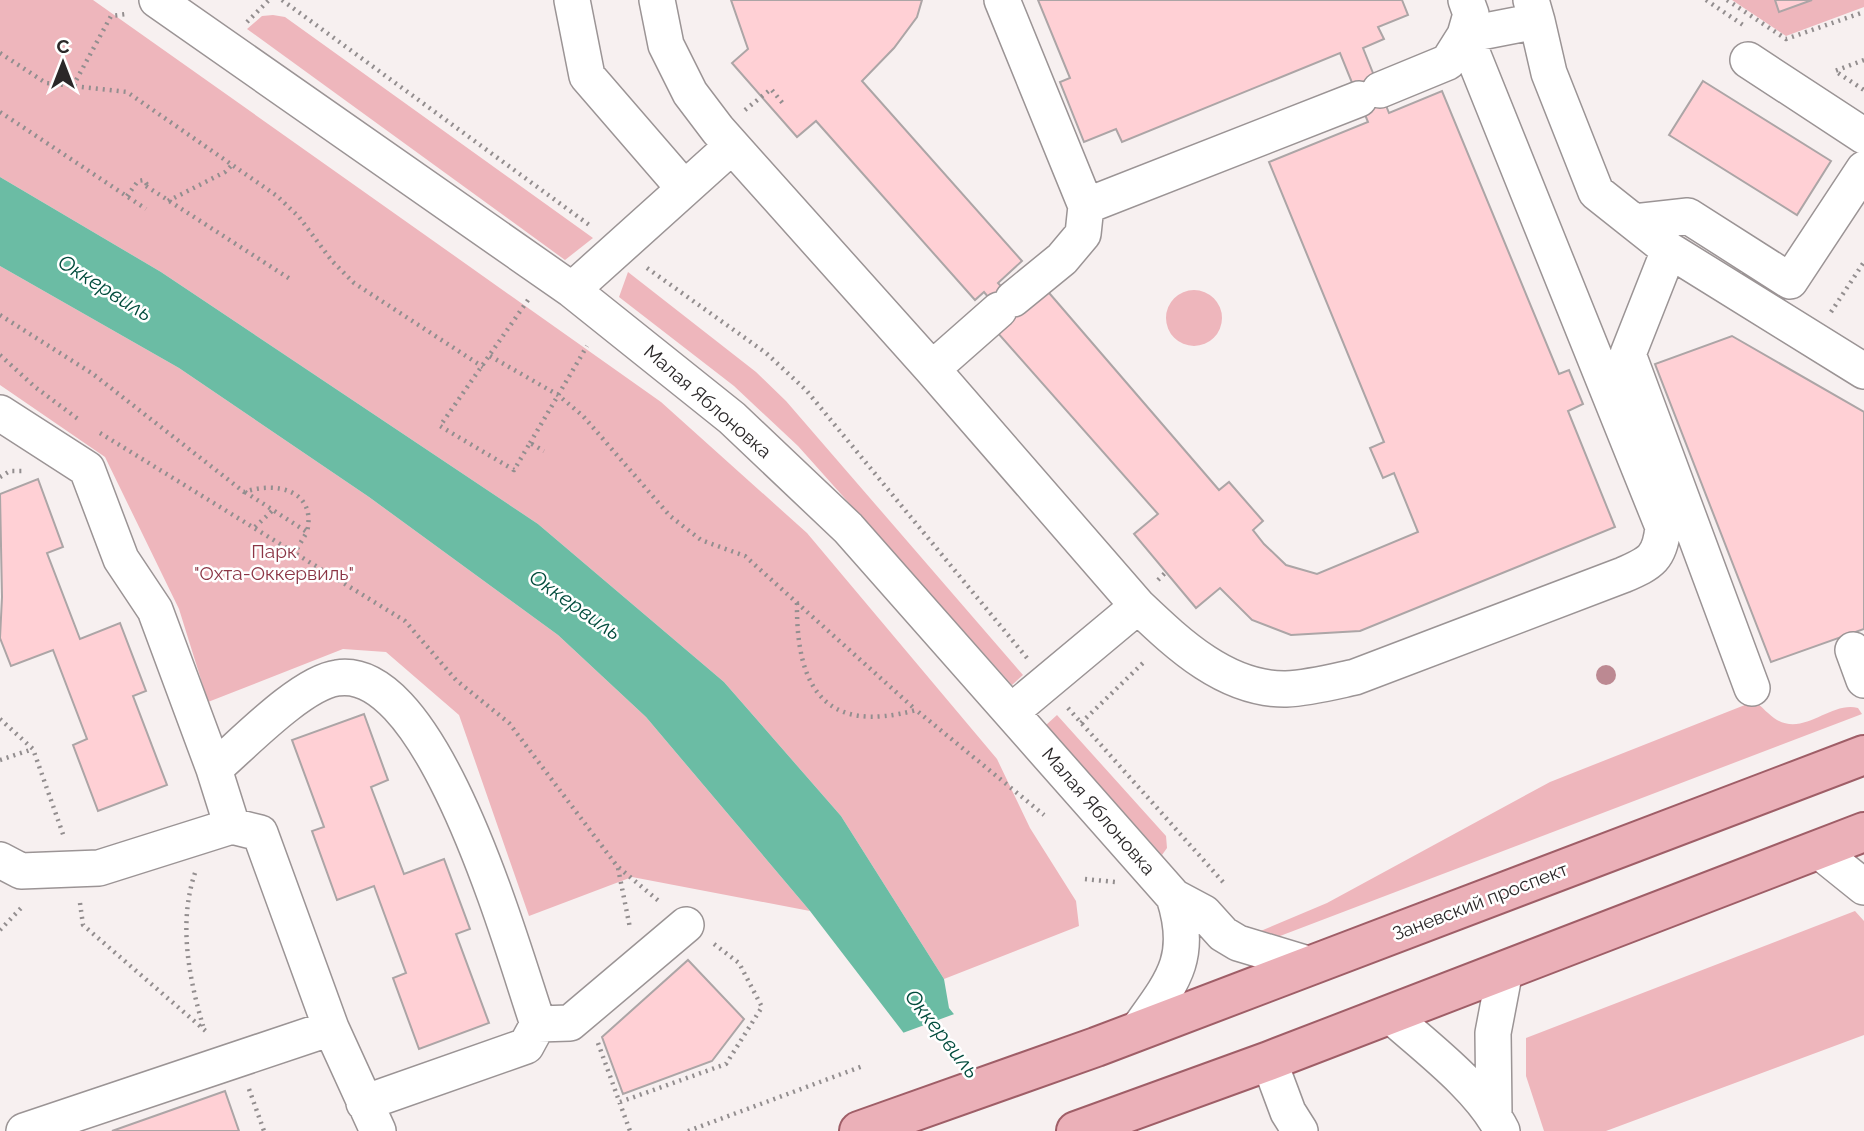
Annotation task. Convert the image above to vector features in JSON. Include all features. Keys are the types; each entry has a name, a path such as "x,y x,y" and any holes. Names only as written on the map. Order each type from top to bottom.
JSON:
{"main road":[{"name":"Заневский проспект","path":"859,1131 1096,1047 1864,755"},
{"path":"1076,1131 1269,1061 1864,832"}],"street":[{"path":"572,0 587,76 683,187"},
{"path":"657,0 666,44 690,93 732,146 932,369 1138,606 1198,659 1256,685 1284,689 1355,677 1623,575 1646,565 1661,548 1663,527 1465,35"},
{"path":"932,369 1062,259 1083,234 1086,206 1002,0"},
{"path":"1086,206 1448,62 1465,35 1471,14 1466,0"},
{"name":"Малая Яблоновка","path":"143,7 572,290 660,358 800,481 848,528 1174,897 1204,913 1223,934 1238,943 1311,965"},
{"path":"1465,35 1534,10 1549,74 1596,192 1670,250 1864,371"},
{"path":"1748,60 1864,136"},
{"path":"572,290 683,187 732,146"},
{"path":"1634,222 1688,216 1790,281 1864,169"},
{"path":"1670,250 1629,354 1752,688"},
{"path":"0,413 88,469 121,559 156,610 214,769 221,830"},
{"path":"1011,712 1138,606"},
{"path":"0,860 21,872 76,871 99,868 221,830 260,833 331,1028 371,1117 509,1067 526,1046 538,1024 477,845 424,737 397,703 368,680 338,677 313,685 214,769"},
{"path":"1818,850 1864,887"},
{"name":"Малая Яблоновка","path":"1137,1031 1171,983 1181,961 1182,923 1174,897"},
{"path":"538,1024 570,1023 686,925"},
{"path":"1498,1123 1493,1033 1505,970"},
{"path":"1390,1015 1436,1055 1498,1123"},
{"path":"24,1131 331,1028"},
{"path":"1269,1061 1288,1112 1300,1131"}],"path":[{"path":"1727,0 1786,39 1864,12"},
{"path":"73,86 111,16 143,7"},
{"path":"0,53 46,83 127,92 277,196 299,217 332,261 354,283 483,367"},
{"path":"1864,60 1835,71 1864,90"},
{"path":"761,96 771,89 785,106"},
{"path":"0,112 146,209"},
{"path":"168,201 225,172 233,164"},
{"path":"127,196 138,181 144,180 147,186 168,201 290,279"},
{"path":"1814,339 1864,262"},
{"path":"532,295 440,426 514,470 591,339"},
{"path":"0,315 93,374 244,492 307,532"},
{"path":"0,355 35,387 81,422"},
{"path":"490,356 558,395 583,415 670,516 701,540 745,556 972,759 1044,815"},
{"path":"93,429 405,621 456,680 509,723 617,866 686,925 739,962 762,1007 726,1064 620,1102"},
{"path":"530,443 544,451"},
{"path":"244,492 275,486 304,502 311,517 307,532 295,552"},
{"path":"255,527 273,510"},
{"path":"797,603 801,660 808,679 831,705 842,713 873,718 916,710"},
{"path":"1080,723 1117,687"},
{"path":"0,719 33,749 76,871 83,925 238,1059 264,1131"},
{"path":"0,760 33,749"},
{"path":"204,1029 190,981 186,930 193,880 221,830"},
{"path":"617,866 639,966"},
{"path":"1085,879 1119,883"},
{"path":"587,1011 630,1131"},
{"path":"688,1131 863,1066"}],"green space":[{"path":"0,0 93,0 661,402 807,533 997,759 1030,828 1076,901 1079,926 944,979 841,816 724,682 538,524 161,272 0,177"},
{"path":"1732,0 1864,0 1864,7 1786,36"},
{"path":"262,16 285,17 593,238 565,260 247,29"},
{"name":"Парк \"Охта-Оккервиль\"","path":"0,266 179,368 369,497 558,635 646,717 810,911 632,877 529,916 459,715 386,652 343,649 208,702 179,609 105,457 0,385"},
{"path":"628,272 756,372 786,401 1023,675 1012,685 798,446 734,386 619,297"},
{"path":"1194,290 1205,292 1214,298 1220,307 1220,329 1214,338 1205,344 1194,346 1183,344 1174,338 1168,329 1166,318 1168,307 1174,298 1183,292"},
{"path":"1755,701 1774,718 1787,724 1798,724 1848,707 1858,708 1862,714 1280,936 1251,935 1327,903 1550,782"},
{"path":"1057,715 1166,836 1167,848 1162,855 1046,725"},
{"path":"1855,911 1864,921 1864,1035 1606,1131 1544,1131 1526,1076 1526,1038"}],"water":[{"name":"Оккервиль","path":"0,177 161,272 538,524 724,682 841,816 944,979 949,1008 1048,1131 979,1131 810,911 646,717 558,635 369,497 179,368 0,266"}],"pier":[{"path":"957,1013 1052,1131 975,1131 900,1034"}],"building":[{"path":"731,0 922,0 917,17 894,48 862,81 1022,261 998,283 1021,308 1044,287 1219,490 1229,482 1263,521 1253,530 1264,544 1286,565 1317,574 1418,532 1394,473 1383,478 1370,448 1384,442 1269,162 1368,122 1340,53 1122,142 1116,129 1084,142 1060,82 1070,78 1038,0 1402,0 1408,15 1378,27 1384,39 1363,48 1389,113 1442,91 1559,374 1569,370 1583,404 1568,411 1615,527 1360,631 1291,635 1252,620 1220,588 1196,608 1134,534 1158,514 996,331 999,310 984,292 975,300 816,121 797,137 732,63 748,49"},
{"path":"1775,0 1812,0 1779,12"},
{"path":"1703,81 1831,161 1797,215 1669,135"},
{"path":"1732,336 1864,412 1864,629 1771,662 1655,364"},
{"path":"38,479 63,547 47,553 80,639 120,623 146,691 133,696 167,785 98,811 73,745 87,739 53,650 11,666 0,638 0,494"},
{"path":"364,714 388,780 371,787 404,874 444,859 470,929 456,934 489,1023 419,1049 393,978 406,973 374,886 337,900 312,831 324,827 292,740"},
{"path":"688,960 744,1019 712,1061 623,1094 602,1037"},
{"path":"225,1091 239,1131 112,1131 163,1113"}]}
